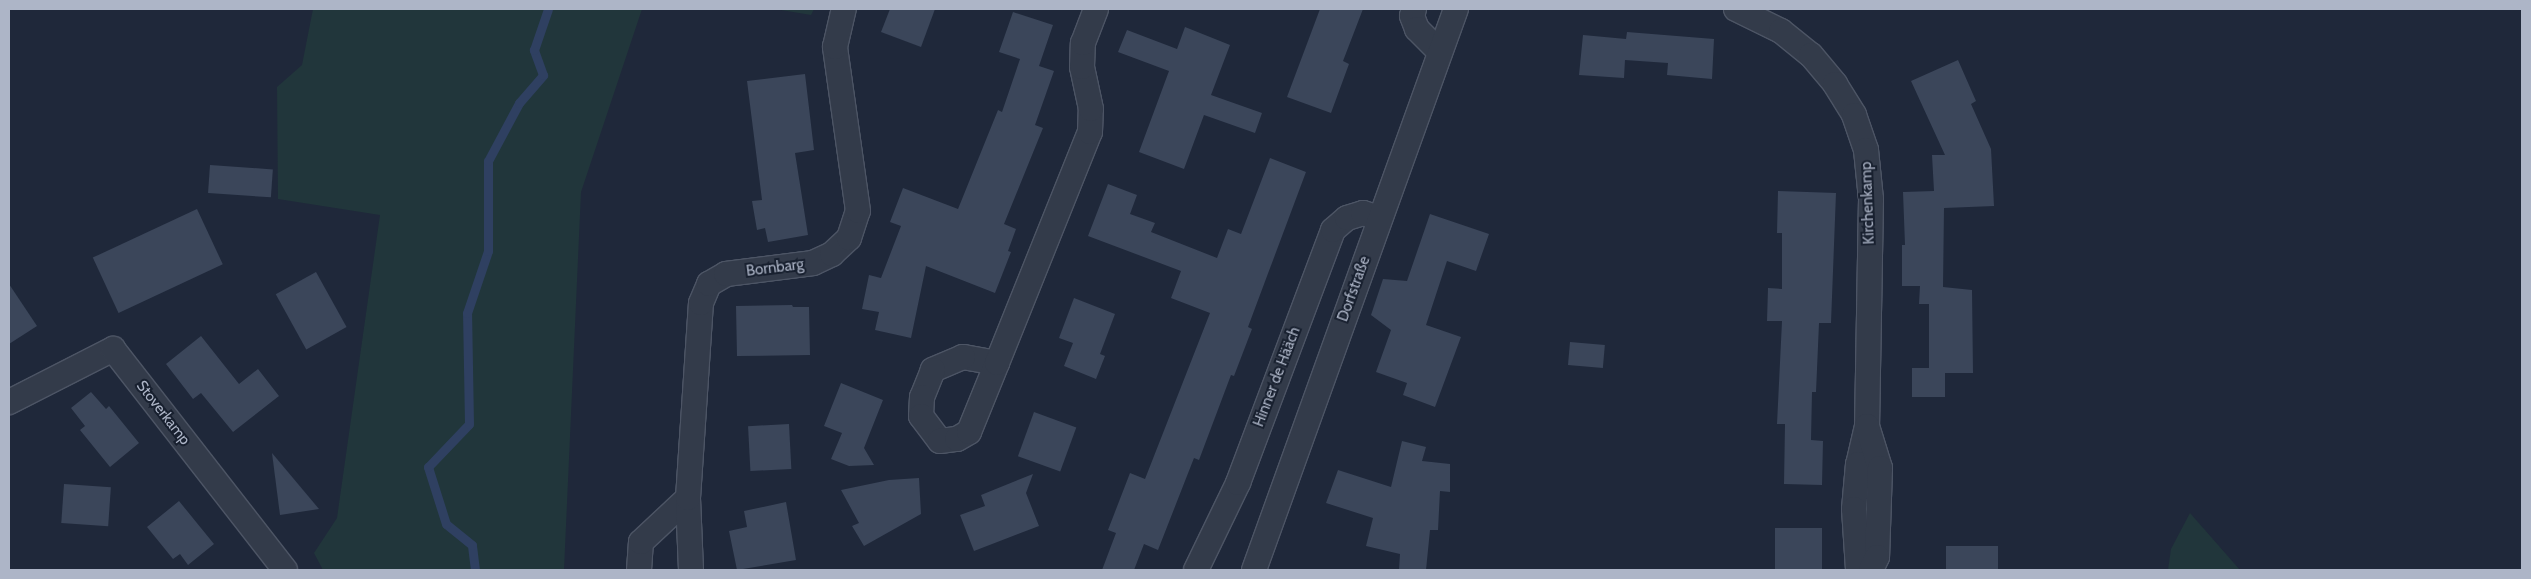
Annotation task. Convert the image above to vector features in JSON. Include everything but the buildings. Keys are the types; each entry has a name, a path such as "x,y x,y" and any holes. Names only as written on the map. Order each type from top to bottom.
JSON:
{"street":[{"name":"Bornbarg","path":"691,570 688,498 701,304 709,284 726,274 813,263 832,254 849,238 858,211 835,47 844,9"},
{"path":"998,363 1090,132 1092,109 1082,59 1083,43 1096,9"},
{"path":"1414,9 1412,16 1417,29 1439,51"},
{"name":"Dorfstraße","path":"1254,570 1439,51 1456,9"},
{"name":"Kirchenkamp","path":"1736,9 1781,31 1811,55 1835,84 1854,115 1866,150 1871,199 1867,426 1858,464 1854,509 1858,570"},
{"name":"Hinner de Hääch","path":"1196,570 1238,483 1333,230 1347,218 1363,213 1380,218"},
{"name":"Stoverkamp","path":"9,402 113,349 286,570"},
{"name":"Kirchenkamp","path":"1867,426 1880,468 1878,548 1871,570"},
{"path":"639,570 641,542 688,498"}],"green space":[{"path":"313,9 642,9 581,192 564,570 323,570 314,553 337,518 380,215 278,199 277,87 302,65"},
{"path":"775,9 814,9 811,15"},
{"path":"2190,513 2240,570 2168,570 2171,549"}],"waterway":[{"path":"475,570 472,545 446,524 428,467 469,424 467,313 488,251 488,161 519,103 543,75 534,50 548,9"}]}
